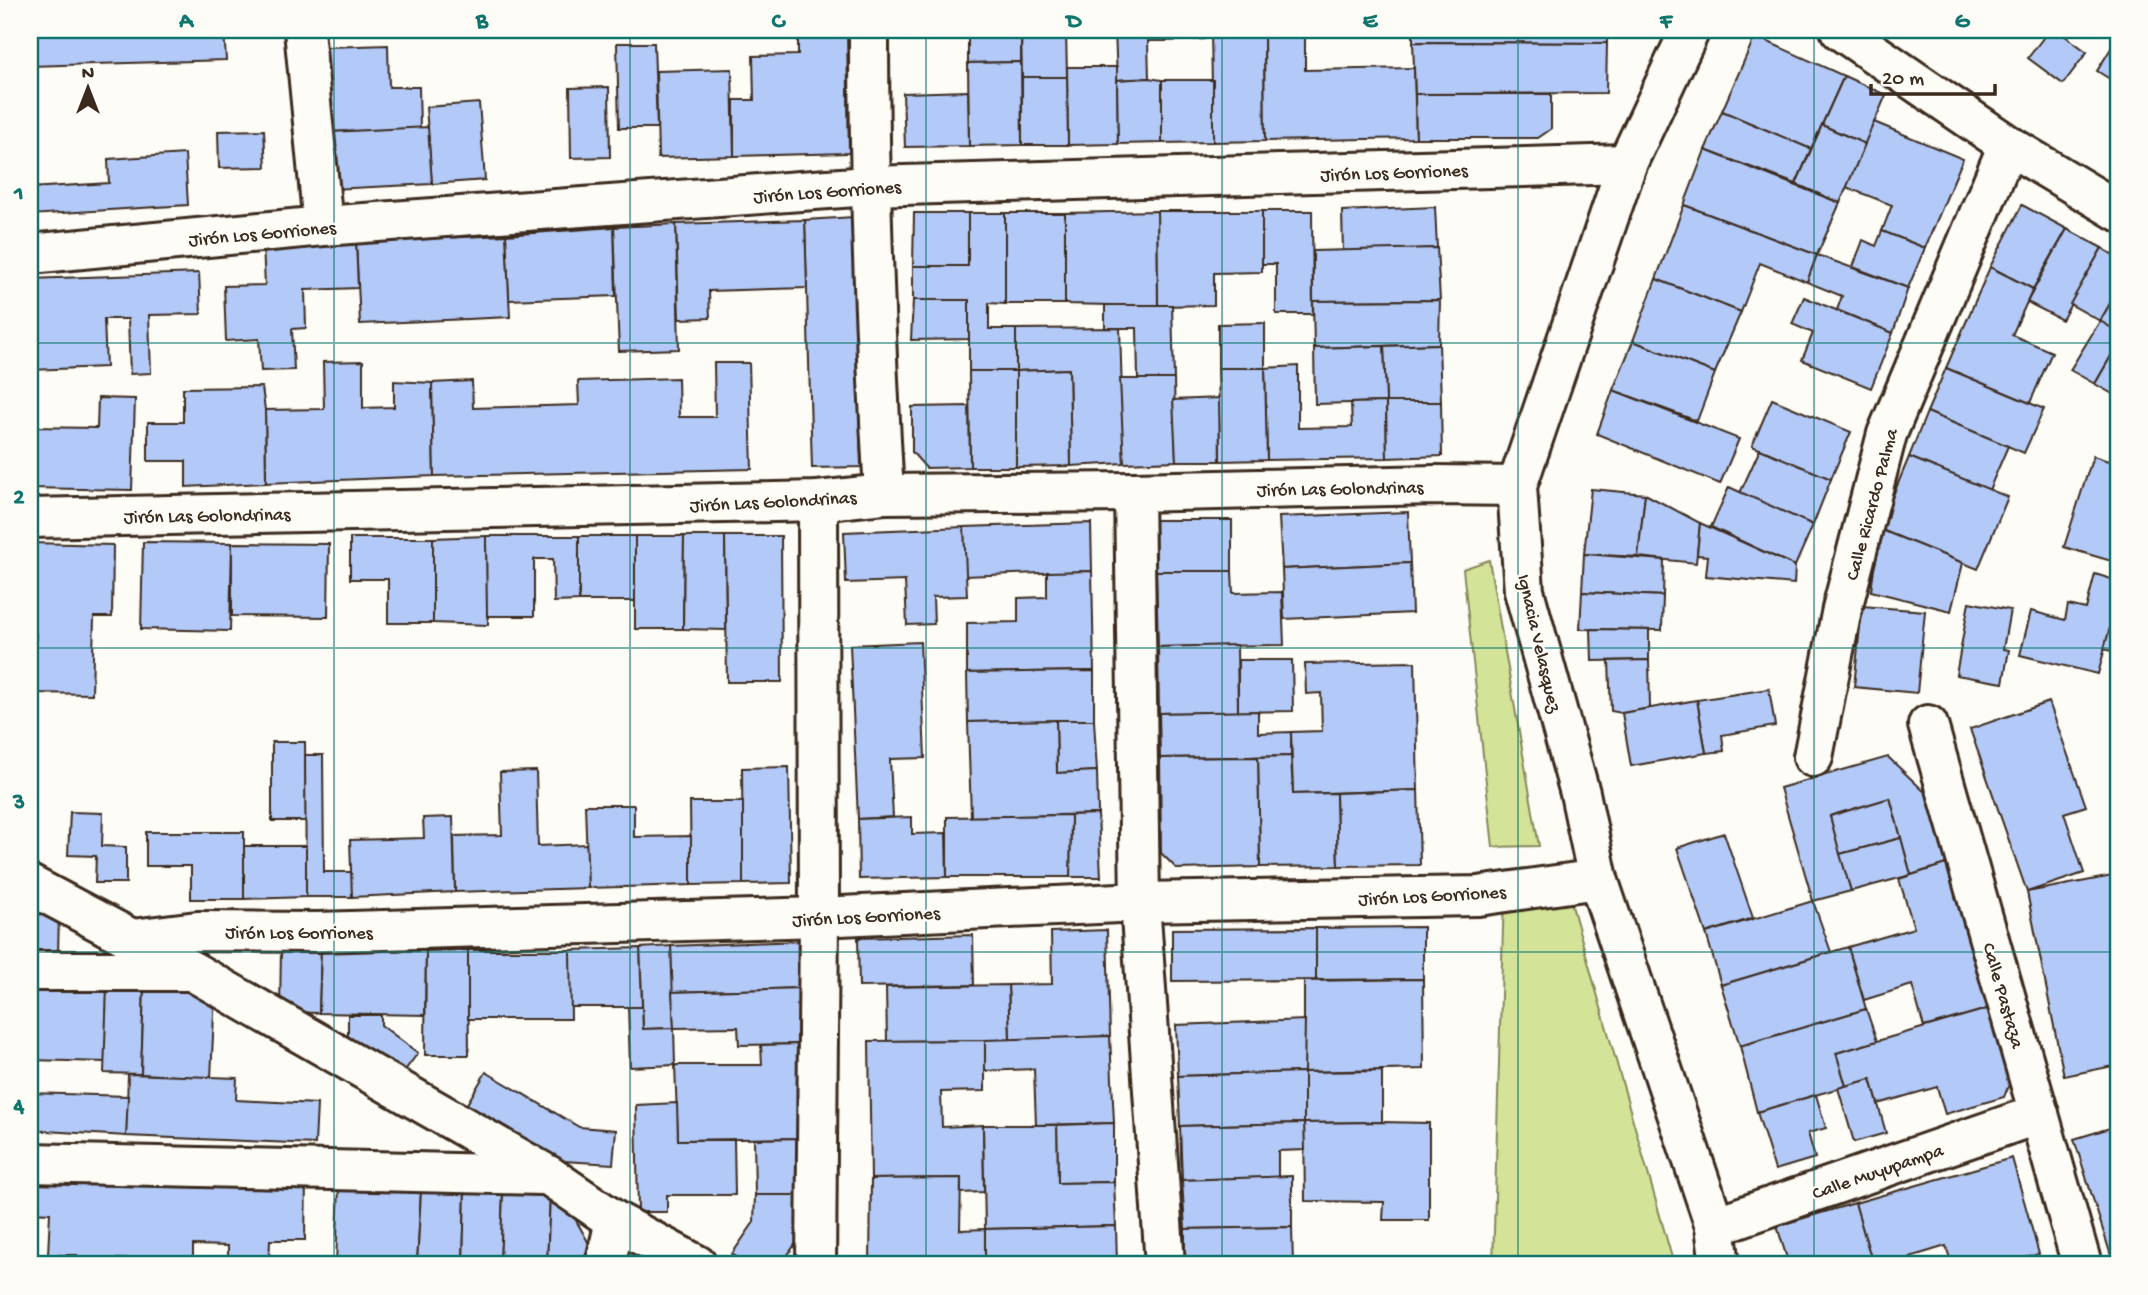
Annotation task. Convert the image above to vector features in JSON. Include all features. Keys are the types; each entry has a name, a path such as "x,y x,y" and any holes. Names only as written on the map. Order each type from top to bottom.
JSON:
{"street":[{"path":"304,30 323,226"},
{"path":"869,30 869,186 884,494"},
{"name":"Ignacia Velasquez","path":"1690,30 1627,164 1517,486 1524,591 1580,793 1598,879 1715,1226 1720,1265"},
{"path":"1840,30 2008,145 2118,211"},
{"name":"Calle Ricardo Palma","path":"1813,757 1842,609 1887,434 2008,145"},
{"name":"Jirón Los Gorriones","path":"30,254 323,226 869,186 1627,164"},
{"name":"Jirón Las Golondrinas","path":"30,518 818,501 884,494 1517,486"},
{"path":"1133,492 1140,902 1165,1265"},
{"path":"816,1265 818,501"},
{"name":"Calle Pastaza","path":"1928,725 2082,1265"},
{"name":"Jirón Los Gorriones","path":"132,939 197,931 317,932 819,917 1140,902 1478,896 1598,879"},
{"path":"30,885 192,971 548,1175 615,1221 697,1265"},
{"path":"30,971 192,971"},
{"name":"Calle Muyupampa","path":"1715,1226 2039,1114"},
{"path":"30,1163 548,1175"},
{"path":"605,1265 615,1221"}],"green space":[{"path":"1489,560 1539,846 1493,847 1463,569"},
{"path":"1565,881 1674,1265 1493,1265 1504,894"}],"building":[{"path":"30,30 224,30 226,60 30,66"},
{"path":"754,30 847,30 849,153 734,156 734,100 754,100 753,56 798,55 798,31"},
{"path":"968,30 1021,30 1021,62 968,63"},
{"path":"1021,30 1066,30 1067,77 1022,77"},
{"path":"1115,30 1166,30 1166,41 1148,41 1149,78 1117,80"},
{"path":"1166,30 1204,30 1204,39 1166,41"},
{"path":"1211,30 1264,30 1265,141 1213,142"},
{"path":"1264,30 1305,30 1305,70 1414,68 1416,138 1265,141"},
{"path":"1413,30 1607,30 1607,43 1413,42"},
{"path":"2049,30 2057,30 2087,52 2063,84 2028,58"},
{"path":"1755,36 1844,76 1811,149 1722,111"},
{"path":"2118,37 2118,84 2097,71"},
{"path":"1413,42 1607,43 1606,93 1415,94"},
{"path":"617,43 654,43 657,128 619,128"},
{"path":"388,45 389,87 419,87 420,129 330,132 327,47"},
{"path":"1021,62 1022,145 969,146 968,63"},
{"path":"1067,67 1117,67 1118,144 1068,145"},
{"path":"732,69 734,156 658,158 656,71"},
{"path":"1844,76 1886,95 1865,144 1822,125"},
{"path":"1022,77 1067,77 1068,145 1022,145"},
{"path":"1117,80 1162,80 1162,143 1118,144"},
{"path":"1162,80 1213,80 1213,142 1162,143"},
{"path":"609,87 610,157 571,158 570,88"},
{"path":"968,91 969,146 905,147 903,93"},
{"path":"1415,94 1551,94 1551,129 1538,138 1416,138"},
{"path":"479,103 485,180 432,184 426,107"},
{"path":"1722,111 1811,149 1796,184 1705,150"},
{"path":"1874,122 1963,159 1925,248 1882,231 1892,205 1846,187"},
{"path":"1822,125 1865,144 1840,203 1796,184"},
{"path":"428,127 432,184 332,189 330,132"},
{"path":"264,130 266,167 219,168 218,131"},
{"path":"1705,150 1840,203 1817,255 1684,205"},
{"path":"185,154 188,205 30,215 30,188 109,183 108,159"},
{"path":"1684,205 1817,255 1807,282 1760,263 1741,312 1656,279"},
{"path":"2022,205 2067,229 2033,289 1990,267"},
{"path":"1435,207 1437,248 1343,252 1342,211"},
{"path":"1157,211 1262,211 1262,272 1214,273 1214,305 1158,306"},
{"path":"1157,211 1158,306 1065,304 1065,213"},
{"path":"1262,211 1312,211 1313,314 1276,314 1276,264 1262,264"},
{"path":"914,213 968,213 968,266 913,266"},
{"path":"968,213 1005,213 1005,304 989,303 989,329 1016,329 1016,371 969,371 969,300 913,300 913,266 968,266"},
{"path":"1005,213 1065,213 1065,304 1005,304"},
{"path":"854,217 861,467 812,468 805,220"},
{"path":"805,220 807,288 709,291 710,318 679,319 676,224"},
{"path":"676,224 679,349 619,351 614,227"},
{"path":"614,227 616,296 509,300 506,235"},
{"path":"2067,229 2102,248 2062,320 2027,302"},
{"path":"1882,231 1925,248 1908,288 1853,267 1863,240 1876,246"},
{"path":"506,235 510,317 360,324 356,242"},
{"path":"356,242 358,288 305,290 306,328 292,329 294,370 261,371 259,339 226,341 224,286 265,285 263,246"},
{"path":"1437,248 1440,300 1313,301 1313,251"},
{"path":"2102,248 2118,258 2118,290 2100,321 2070,304"},
{"path":"1817,255 1908,288 1893,333 1837,310 1842,296 1807,282"},
{"path":"1990,267 2033,289 2012,335 2052,352 2030,403 1946,368"},
{"path":"199,273 201,314 149,315 151,373 130,374 128,319 104,319 106,367 30,370 30,279"},
{"path":"1656,279 1741,312 1715,373 1633,341"},
{"path":"2118,290 2118,332 2100,321"},
{"path":"1804,297 1893,333 1871,388 1802,360 1813,333 1792,324"},
{"path":"913,300 969,300 969,339 911,340"},
{"path":"1440,300 1439,344 1314,348 1313,301"},
{"path":"1105,305 1172,305 1174,379 1138,379 1137,328 1105,328"},
{"path":"2100,321 2118,332 2118,344 2095,384 2070,370"},
{"path":"1265,323 1265,368 1218,368 1218,324"},
{"path":"1120,328 1124,463 1071,466 1069,369 1016,371 1016,329"},
{"path":"1633,341 1715,373 1697,421 1613,390"},
{"path":"1439,344 1441,402 1386,402 1384,346"},
{"path":"2118,344 2118,397 2095,384"},
{"path":"1384,346 1386,402 1315,404 1314,348"},
{"path":"363,361 363,408 394,407 394,381 432,383 434,476 266,483 265,410 324,409 323,362"},
{"path":"714,363 749,363 752,469 434,476 432,383 472,381 473,408 579,405 578,381 678,378 679,417 715,417"},
{"path":"1298,366 1298,428 1352,427 1351,403 1386,402 1387,458 1267,460 1265,368"},
{"path":"1218,368 1265,368 1267,460 1220,461"},
{"path":"1946,368 2044,409 2024,453 1927,412"},
{"path":"1069,369 1071,466 1016,467 1016,371"},
{"path":"969,371 1016,371 1016,467 970,467"},
{"path":"1120,379 1174,379 1176,461 1124,463"},
{"path":"262,387 266,483 186,487 186,461 148,461 148,422 183,422 183,388"},
{"path":"1613,390 1739,439 1720,484 1597,434"},
{"path":"98,398 135,399 132,490 30,488 30,427 97,428"},
{"path":"1219,398 1220,461 1176,461 1173,400"},
{"path":"1772,399 1851,432 1831,479 1752,446"},
{"path":"1386,402 1441,402 1442,456 1387,458"},
{"path":"969,406 970,467 926,468 912,452 912,407"},
{"path":"1927,412 2008,446 1989,490 1909,457"},
{"path":"1760,449 1831,479 1813,525 1740,493"},
{"path":"2093,456 2118,464 2118,563 2064,547"},
{"path":"1909,457 2008,497 1978,569 1879,529"},
{"path":"1729,487 1813,525 1795,566 1711,527"},
{"path":"1591,489 1645,494 1638,557 1584,554"},
{"path":"1645,494 1700,523 1696,563 1638,557"},
{"path":"1408,512 1410,563 1282,569 1279,517"},
{"path":"1155,520 1232,520 1232,571 1156,571"},
{"path":"1091,523 1092,571 965,576 964,527"},
{"path":"1700,523 1795,566 1794,584 1706,576 1708,556 1697,555"},
{"path":"964,527 967,596 933,597 934,624 907,625 905,581 846,583 844,532"},
{"path":"1879,529 1963,563 1951,611 1871,591"},
{"path":"486,536 488,625 433,623 433,538"},
{"path":"486,536 579,536 579,601 554,602 553,559 534,559 534,616 487,616"},
{"path":"579,536 635,536 635,601 579,601"},
{"path":"635,536 684,536 683,629 635,629"},
{"path":"684,536 725,536 726,630 683,629"},
{"path":"725,536 781,536 782,682 727,682"},
{"path":"350,538 433,538 433,623 388,623 388,579 350,579"},
{"path":"143,542 232,543 230,631 141,629"},
{"path":"30,543 113,545 112,617 94,617 92,694 35,693 36,634 30,634"},
{"path":"232,543 329,544 328,617 232,616"},
{"path":"1584,554 1664,560 1663,596 1582,592"},
{"path":"1410,563 1412,613 1284,619 1282,569"},
{"path":"1092,571 1094,671 967,673 967,623 1018,622 1018,598 1047,597 1047,572"},
{"path":"1156,571 1232,571 1233,593 1282,592 1284,645 1158,647"},
{"path":"2095,574 2118,581 2118,599 2098,674 2020,655 2031,611 2065,620 2068,605 2086,609"},
{"path":"1582,592 1663,596 1662,630 1580,629"},
{"path":"2118,599 2118,653 2104,649"},
{"path":"1969,602 2010,610 2003,649 2009,650 2003,683 1956,675"},
{"path":"1862,606 1925,611 1917,693 1854,687"},
{"path":"1591,629 1649,630 1649,660 1592,661"},
{"path":"920,642 925,758 890,759 893,817 858,819 850,645"},
{"path":"1237,645 1238,712 1159,713 1158,647"},
{"path":"1238,660 1292,660 1293,711 1238,712"},
{"path":"1649,660 1650,708 1622,713 1611,711 1609,661"},
{"path":"1415,662 1418,790 1293,794 1291,732 1322,731 1321,693 1306,694 1305,664"},
{"path":"1094,671 1094,720 968,722 967,673"},
{"path":"1769,689 1775,726 1722,735 1724,751 1706,753 1697,700"},
{"path":"1697,700 1706,753 1631,766 1622,713"},
{"path":"2049,702 2086,806 2064,813 2084,873 2027,892 1970,729"},
{"path":"1258,711 1258,733 1291,732 1291,756 1160,758 1159,713"},
{"path":"1056,720 1094,720 1097,771 1057,773"},
{"path":"1056,720 1057,773 1097,771 1098,814 971,817 968,722"},
{"path":"272,742 305,742 306,821 272,821"},
{"path":"305,755 323,755 324,872 352,872 352,897 306,897"},
{"path":"1291,756 1293,794 1336,793 1338,866 1260,867 1258,757"},
{"path":"1258,757 1260,867 1177,869 1161,853 1160,758"},
{"path":"1888,757 1928,795 1946,864 1911,875 1890,798 1830,816 1851,891 1813,901 1780,788"},
{"path":"789,767 791,883 743,884 742,768"},
{"path":"536,771 538,846 587,844 588,888 455,892 454,836 502,835 500,772"},
{"path":"1418,790 1420,865 1338,866 1336,793"},
{"path":"1890,798 1901,838 1840,854 1830,816"},
{"path":"690,802 743,802 743,884 691,885"},
{"path":"585,805 634,805 634,837 691,836 691,885 588,888"},
{"path":"70,812 103,813 102,846 126,847 126,883 95,883 96,856 68,855"},
{"path":"1098,814 1101,877 1070,877 1071,815"},
{"path":"1071,815 1070,877 947,877 947,817"},
{"path":"453,817 455,892 352,897 350,840 424,838 423,818"},
{"path":"912,817 912,834 946,833 947,877 859,879 858,819"},
{"path":"146,832 244,832 244,899 191,899 191,866 146,866"},
{"path":"1724,833 1753,918 1706,933 1677,848"},
{"path":"1901,838 1911,875 1851,891 1840,854"},
{"path":"244,846 306,846 306,897 244,899"},
{"path":"1946,864 1994,1007 1924,1027 1912,985 1864,1000 1848,947 1914,928 1899,879"},
{"path":"2118,875 2118,1065 2064,1076 2027,892"},
{"path":"1813,901 1831,952 1721,985 1706,933"},
{"path":"30,909 59,910 58,956 30,956"},
{"path":"1423,927 1423,979 1316,980 1316,928"},
{"path":"1316,928 1316,980 1172,981 1172,929"},
{"path":"1107,930 1110,1036 1010,1040 1008,985 1052,984 1051,932"},
{"path":"973,935 974,985 859,987 858,938"},
{"path":"801,941 803,988 672,992 671,946"},
{"path":"671,946 674,1028 643,1029 640,948"},
{"path":"1848,947 1866,1009 1740,1046 1721,985"},
{"path":"640,948 642,1007 570,1007 570,950"},
{"path":"281,949 321,949 319,1013 280,1012"},
{"path":"321,949 426,951 425,1015 319,1013"},
{"path":"468,950 469,1055 425,1055 426,951"},
{"path":"468,950 570,950 571,1019 468,1019"},
{"path":"1423,979 1424,1069 1304,1072 1304,981"},
{"path":"30,985 107,987 106,1062 30,1060"},
{"path":"1008,985 1010,1040 887,1041 886,987"},
{"path":"107,987 144,989 141,1074 104,1073"},
{"path":"803,988 804,1044 739,1045 738,1027 674,1028 672,992"},
{"path":"144,989 215,992 211,1078 141,1074"},
{"path":"628,1007 642,1007 643,1029 674,1028 675,1065 630,1067"},
{"path":"1994,1007 2013,1074 2004,1097 1945,1114 1937,1087 1878,1104 1871,1079 1846,1086 1836,1053"},
{"path":"1866,1009 1877,1041 1836,1053 1846,1086 1757,1112 1740,1046"},
{"path":"348,1015 381,1015 381,1025 418,1053 399,1078 348,1040"},
{"path":"1305,1020 1304,1072 1178,1076 1176,1025"},
{"path":"1110,1036 1114,1123 1036,1125 1034,1069 985,1071 985,1040"},
{"path":"985,1040 985,1091 941,1092 942,1127 983,1125 984,1192 961,1193 961,1178 871,1179 869,1041"},
{"path":"804,1044 805,1138 678,1140 675,1065 762,1065 761,1045"},
{"path":"1382,1071 1382,1122 1304,1123 1304,1072"},
{"path":"486,1072 579,1127 616,1130 613,1164 563,1161 467,1104"},
{"path":"1304,1072 1304,1123 1180,1126 1178,1076"},
{"path":"128,1074 237,1078 236,1100 317,1104 315,1144 126,1136"},
{"path":"1871,1079 1886,1133 1854,1142 1838,1088"},
{"path":"30,1093 128,1096 126,1136 30,1130"},
{"path":"1816,1095 1826,1128 1808,1133 1815,1158 1775,1170 1757,1112"},
{"path":"677,1103 678,1140 734,1140 735,1195 667,1195 667,1212 638,1212 636,1105"},
{"path":"1114,1123 1114,1182 1058,1183 1057,1125"},
{"path":"1304,1123 1429,1123 1429,1220 1383,1220 1384,1202 1305,1201"},
{"path":"1304,1123 1305,1150 1278,1151 1278,1177 1182,1180 1180,1126"},
{"path":"983,1125 1057,1125 1058,1183 1114,1182 1116,1226 985,1229"},
{"path":"2110,1128 2118,1154 2118,1265 2114,1265 2074,1139"},
{"path":"805,1138 804,1195 755,1195 754,1139"},
{"path":"2012,1158 2039,1254 2000,1265 1952,1265 1946,1246 1910,1257 1912,1265 1873,1265 1855,1203"},
{"path":"30,1176 306,1181 305,1240 270,1240 269,1265 228,1265 228,1246 193,1245 193,1260 117,1259 117,1265 76,1265 77,1255 48,1255 50,1213 30,1212"},
{"path":"1292,1176 1292,1227 1185,1229 1182,1180"},
{"path":"961,1178 960,1230 985,1229 985,1259 957,1260 957,1265 870,1265 871,1179"},
{"path":"339,1186 421,1191 417,1265 336,1264"},
{"path":"421,1191 465,1192 463,1265 417,1265"},
{"path":"465,1192 503,1194 500,1265 463,1265"},
{"path":"503,1194 550,1196 547,1265 500,1265"},
{"path":"755,1195 804,1195 804,1231 781,1265 749,1265 732,1254 754,1222"},
{"path":"550,1196 563,1197 592,1249 591,1265 547,1265"},
{"path":"1855,1203 1873,1265 1789,1265 1777,1226"},
{"path":"1116,1226 1117,1265 985,1265 985,1229"},
{"path":"1292,1227 1293,1265 1185,1265 1185,1229"}]}
